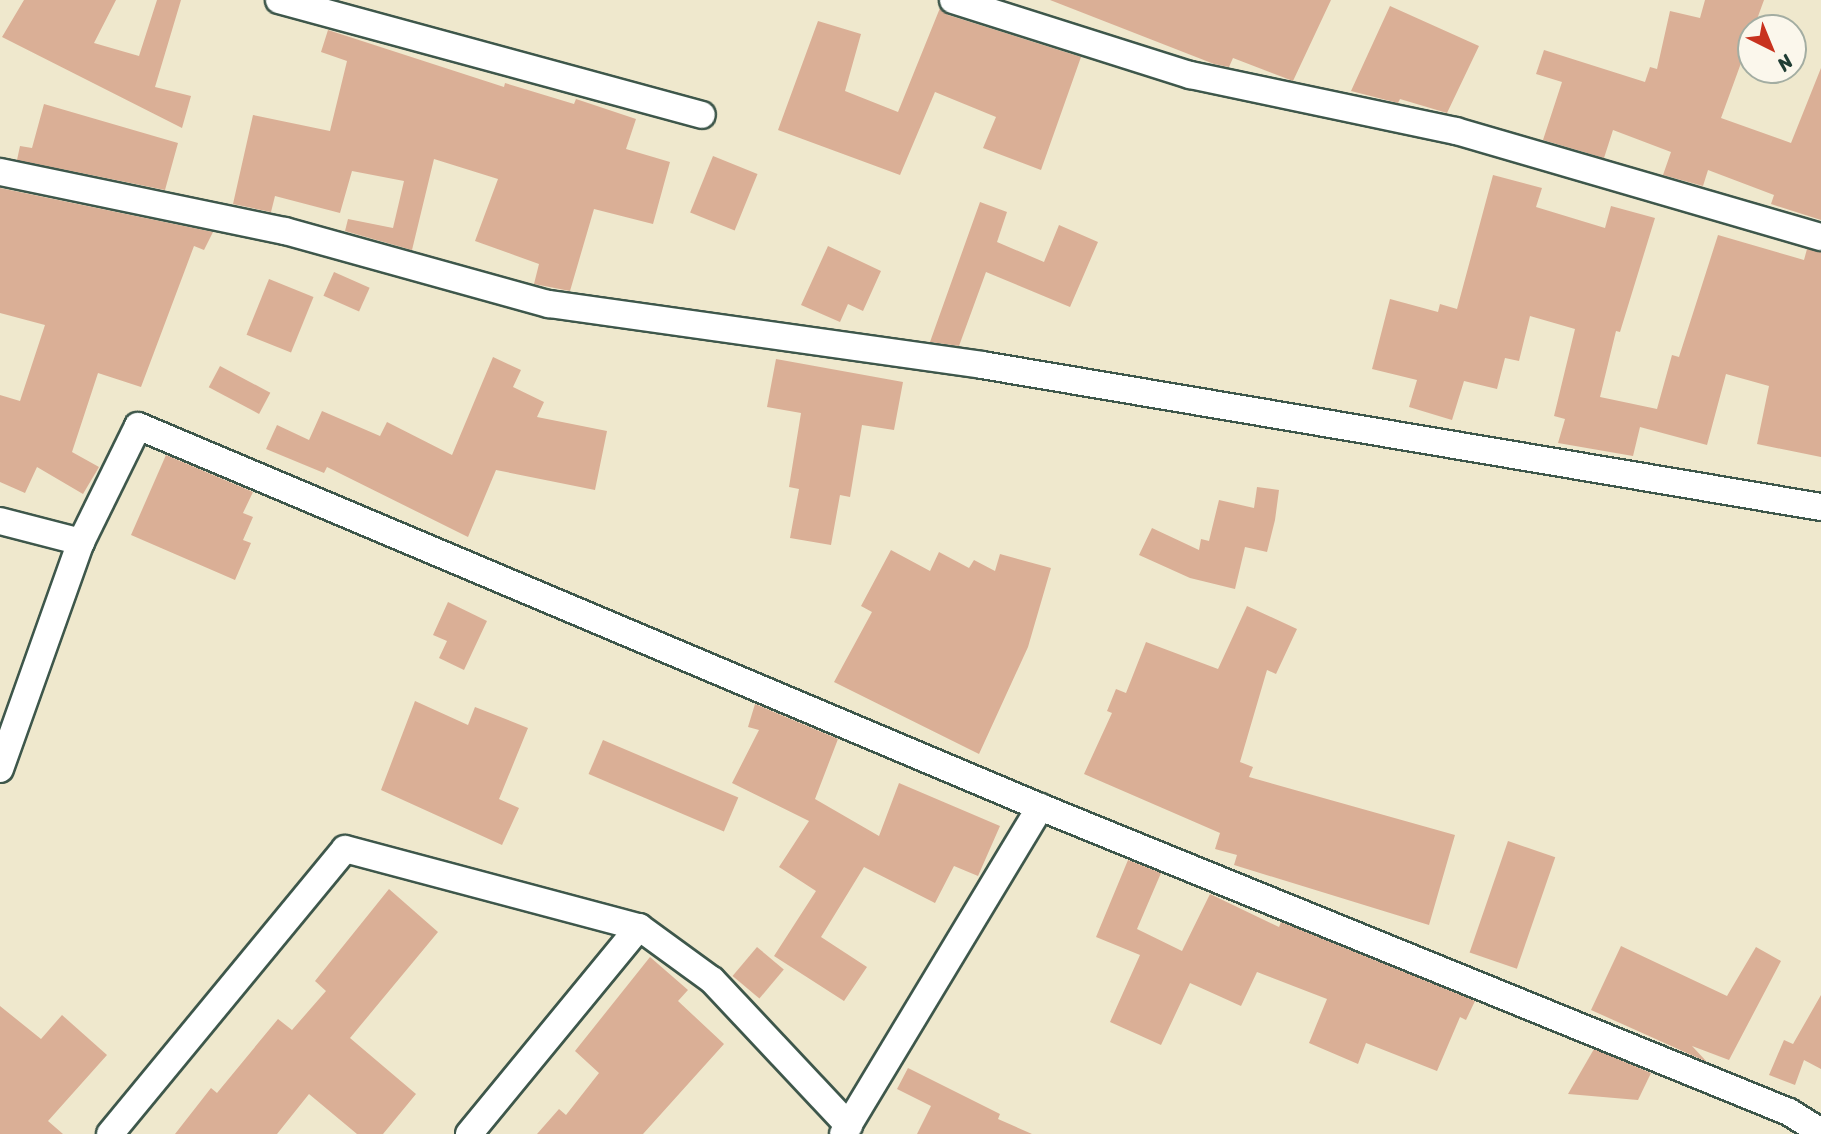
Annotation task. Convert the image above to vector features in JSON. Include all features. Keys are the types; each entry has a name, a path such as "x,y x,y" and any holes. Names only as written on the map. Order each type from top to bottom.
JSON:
{"street":[{"path":"279,0 702,115"},
{"path":"953,0 1190,75 1456,131 1821,237"},
{"path":"0,172 285,231 548,304 982,365 1821,507"},
{"path":"0,769 81,542 138,426 1040,807 1778,1107 1821,1132"},
{"path":"0,521 81,542"},
{"path":"110,1134 345,849 639,927 712,979 846,1130 1040,807"},
{"path":"469,1134 639,927"}],"building":[{"path":"24,0 116,0 94,43 139,56 157,0 181,0 155,87 191,96 182,128 2,37"},
{"path":"1050,0 1331,0 1293,81 1233,58 1229,67 1214,64"},
{"path":"1705,0 1764,0 1759,14 1737,14 1737,74 1721,118 1791,143 1821,68 1821,220 1771,204 1774,195 1708,170 1703,186 1663,175 1671,152 1613,130 1604,158 1543,140 1562,82 1536,74 1544,50 1645,82 1650,67 1657,69 1670,11 1700,18"},
{"path":"1390,6 1479,46 1447,113 1400,99 1398,103 1351,91"},
{"path":"940,8 948,15 1081,57 1041,170 983,148 996,117 935,92 900,175 778,130 818,21 861,34 845,91 898,112"},
{"path":"328,30 504,87 505,83 574,104 576,99 636,119 626,149 670,162 653,224 594,209 570,291 534,284 539,264 475,241 498,179 434,159 412,250 345,231 348,219 393,228 404,181 352,171 340,213 275,196 271,212 233,204 253,115 330,131 347,61 321,52"},
{"path":"44,104 178,143 165,190 17,160 20,146 32,148"},
{"path":"713,156 758,174 735,231 690,213"},
{"path":"1493,175 1542,188 1536,207 1605,228 1611,206 1655,218 1620,332 1616,331 1600,397 1657,409 1672,355 1679,357 1718,235 1804,260 1807,249 1821,252 1821,457 1757,444 1769,386 1726,374 1707,445 1640,427 1633,456 1558,443 1565,419 1554,416 1575,329 1530,316 1519,361 1505,358 1497,389 1464,381 1452,420 1409,407 1417,380 1372,369 1390,299 1438,312 1440,304 1457,309"},
{"path":"0,188 213,232 204,250 194,246 141,387 98,373 72,452 99,467 83,494 37,467 25,493 0,482 0,395 20,401 45,325 0,313"},
{"path":"980,202 1007,212 997,242 1044,262 1059,225 1098,242 1070,307 986,272 959,346 930,342"},
{"path":"828,246 881,271 863,311 848,304 840,322 801,305"},
{"path":"334,272 370,288 359,312 323,296"},
{"path":"269,279 314,297 291,353 247,335"},
{"path":"493,357 521,370 513,387 544,402 537,417 607,431 595,490 496,470 468,537 327,467 324,473 266,449 277,425 309,440 322,411 380,436 387,422 452,455"},
{"path":"776,359 903,382 894,430 862,425 850,497 840,495 831,545 790,538 799,489 789,487 801,413 767,407"},
{"path":"220,366 270,393 259,414 209,387"},
{"path":"166,455 253,492 243,513 253,517 243,540 251,543 235,580 131,535"},
{"path":"1257,487 1279,490 1275,520 1267,552 1245,547 1235,589 1190,578 1139,555 1152,528 1199,550 1201,539 1209,541 1219,500 1254,508"},
{"path":"891,550 930,571 939,552 969,568 974,560 995,571 1000,554 1051,568 1028,647 979,754 834,682 872,612 861,606"},
{"path":"448,602 487,621 464,670 439,658 447,641 433,635"},
{"path":"1247,606 1297,629 1276,674 1267,670 1240,762 1253,767 1249,777 1455,835 1429,925 1234,865 1237,855 1215,849 1220,833 1084,774 1112,713 1107,711 1116,689 1126,693 1146,642 1218,669"},
{"path":"415,701 468,725 475,707 528,728 499,799 519,808 502,845 381,790"},
{"path":"755,704 838,739 815,799 879,836 899,783 1000,826 978,876 954,866 935,903 864,867 821,937 867,967 844,1001 774,956 816,891 779,867 809,821 732,783 759,730 748,727"},
{"path":"603,740 738,797 724,831 589,774"},
{"path":"1508,841 1555,857 1517,969 1470,953"},
{"path":"1128,860 1161,873 1137,929 1182,951 1210,894 1279,927 1281,922 1475,1001 1466,1020 1460,1017 1437,1071 1366,1043 1358,1064 1309,1043 1327,999 1257,972 1241,1006 1190,983 1161,1045 1110,1022 1140,955 1096,937"},
{"path":"389,889 438,932 350,1038 416,1094 383,1134 357,1134 309,1094 277,1134 175,1134 211,1088 217,1093 278,1019 292,1030 326,991 315,981"},
{"path":"1621,946 1727,996 1756,947 1781,961 1729,1060 1692,1046 1707,1062 1591,1010"},
{"path":"757,947 784,969 759,999 733,976"},
{"path":"650,957 688,990 678,1001 724,1044 643,1134 537,1134 559,1109 566,1115 599,1073 575,1051"},
{"path":"1821,995 1821,1069 1804,1060 1795,1085 1769,1075 1784,1040 1793,1044"},
{"path":"0,1006 41,1039 62,1015 107,1055 48,1121 63,1134 0,1134"},
{"path":"1594,1049 1651,1073 1638,1100 1568,1094"},
{"path":"908,1068 1000,1114 998,1119 1032,1134 917,1134 931,1106 897,1089"}]}
